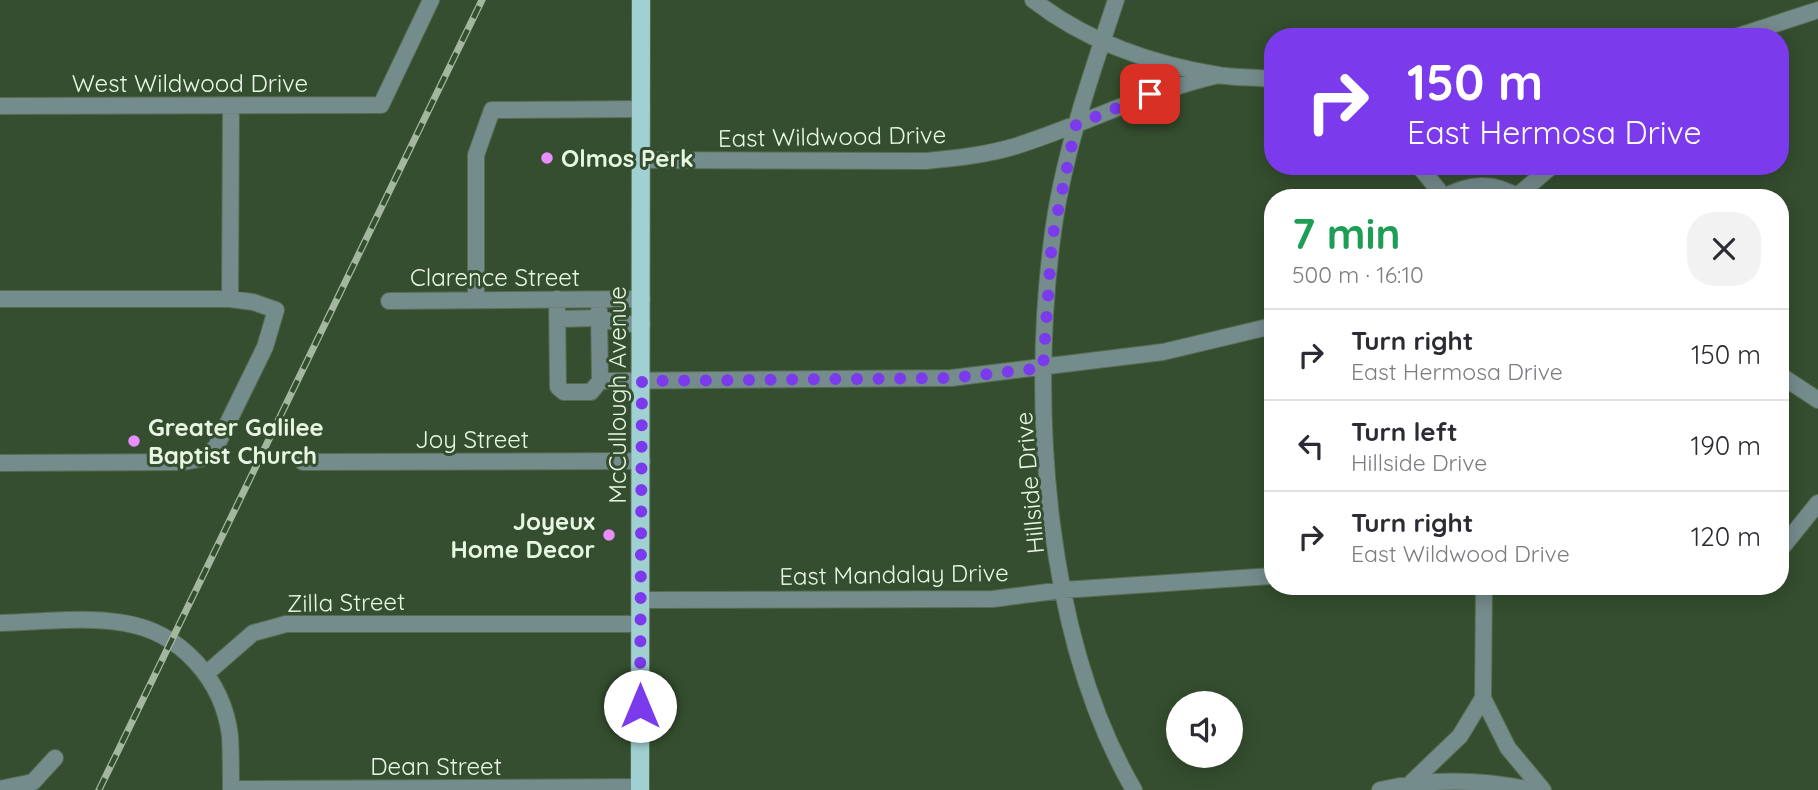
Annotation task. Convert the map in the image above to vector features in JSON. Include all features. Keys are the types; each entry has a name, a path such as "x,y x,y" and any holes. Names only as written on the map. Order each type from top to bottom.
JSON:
{"main road":[{"name":"McCullough Avenue","path":"640,789 643,160 641,0"}],"street":[{"name":"West Wildwood Drive","path":"0,106 381,105 431,0"},
{"name":"East Wildwood Drive","path":"1032,0 1052,15 1103,43 1138,55 1219,75 1264,78"},
{"name":"Hillside Drive","path":"1116,0 1076,125 1052,239 1043,368 1051,507 1063,590 1095,710 1110,750 1134,790"},
{"path":"1763,28 1818,10"},
{"name":"East Wildwood Drive","path":"643,160 926,161 1013,147 1172,86 1219,75"},
{"path":"230,299 232,107"},
{"path":"476,300 476,155 492,110 642,109"},
{"path":"1426,175 1438,189"},
{"path":"1527,189 1542,175"},
{"path":"1462,189 1486,186 1495,189"},
{"path":"0,299 230,299 253,302 276,310 265,347 216,447 208,455 184,462 0,463"},
{"path":"558,299 558,387 564,392 591,392 600,381 599,299"},
{"name":"Clarence Street","path":"389,301 642,299"},
{"path":"558,319 599,318 621,324 642,324"},
{"path":"600,381 951,378 1163,352 1264,328"},
{"path":"1789,380 1818,400"},
{"name":"Joy Street","path":"303,462 642,461"},
{"path":"1789,539 1818,503"},
{"name":"East Mandalay Drive","path":"641,600 993,598 1063,590 1264,577"},
{"path":"1484,595 1483,698 1508,748 1543,790"},
{"path":"0,622 93,621 144,628 172,641 207,673 229,734 231,790"},
{"name":"Zilla Street","path":"207,673 253,633 286,624 641,624"},
{"path":"1412,782 1460,736 1483,698"},
{"path":"0,789 33,782 55,758"},
{"path":"1380,790 1412,782 1479,782 1531,790"},
{"name":"Dean Street","path":"231,790 640,789"}],"railway":[{"path":"99,790 482,0"}],"place":[{"name":"Olmos Perk","path":"547,158"},
{"name":"Greater Galilee Baptist Church","path":"134,441"},
{"name":"Joyeux Home Decor","path":"609,535"}],"route":[{"path":"640,706 642,381 951,378 1043,368 1052,239 1076,125 1150,94"}]}
